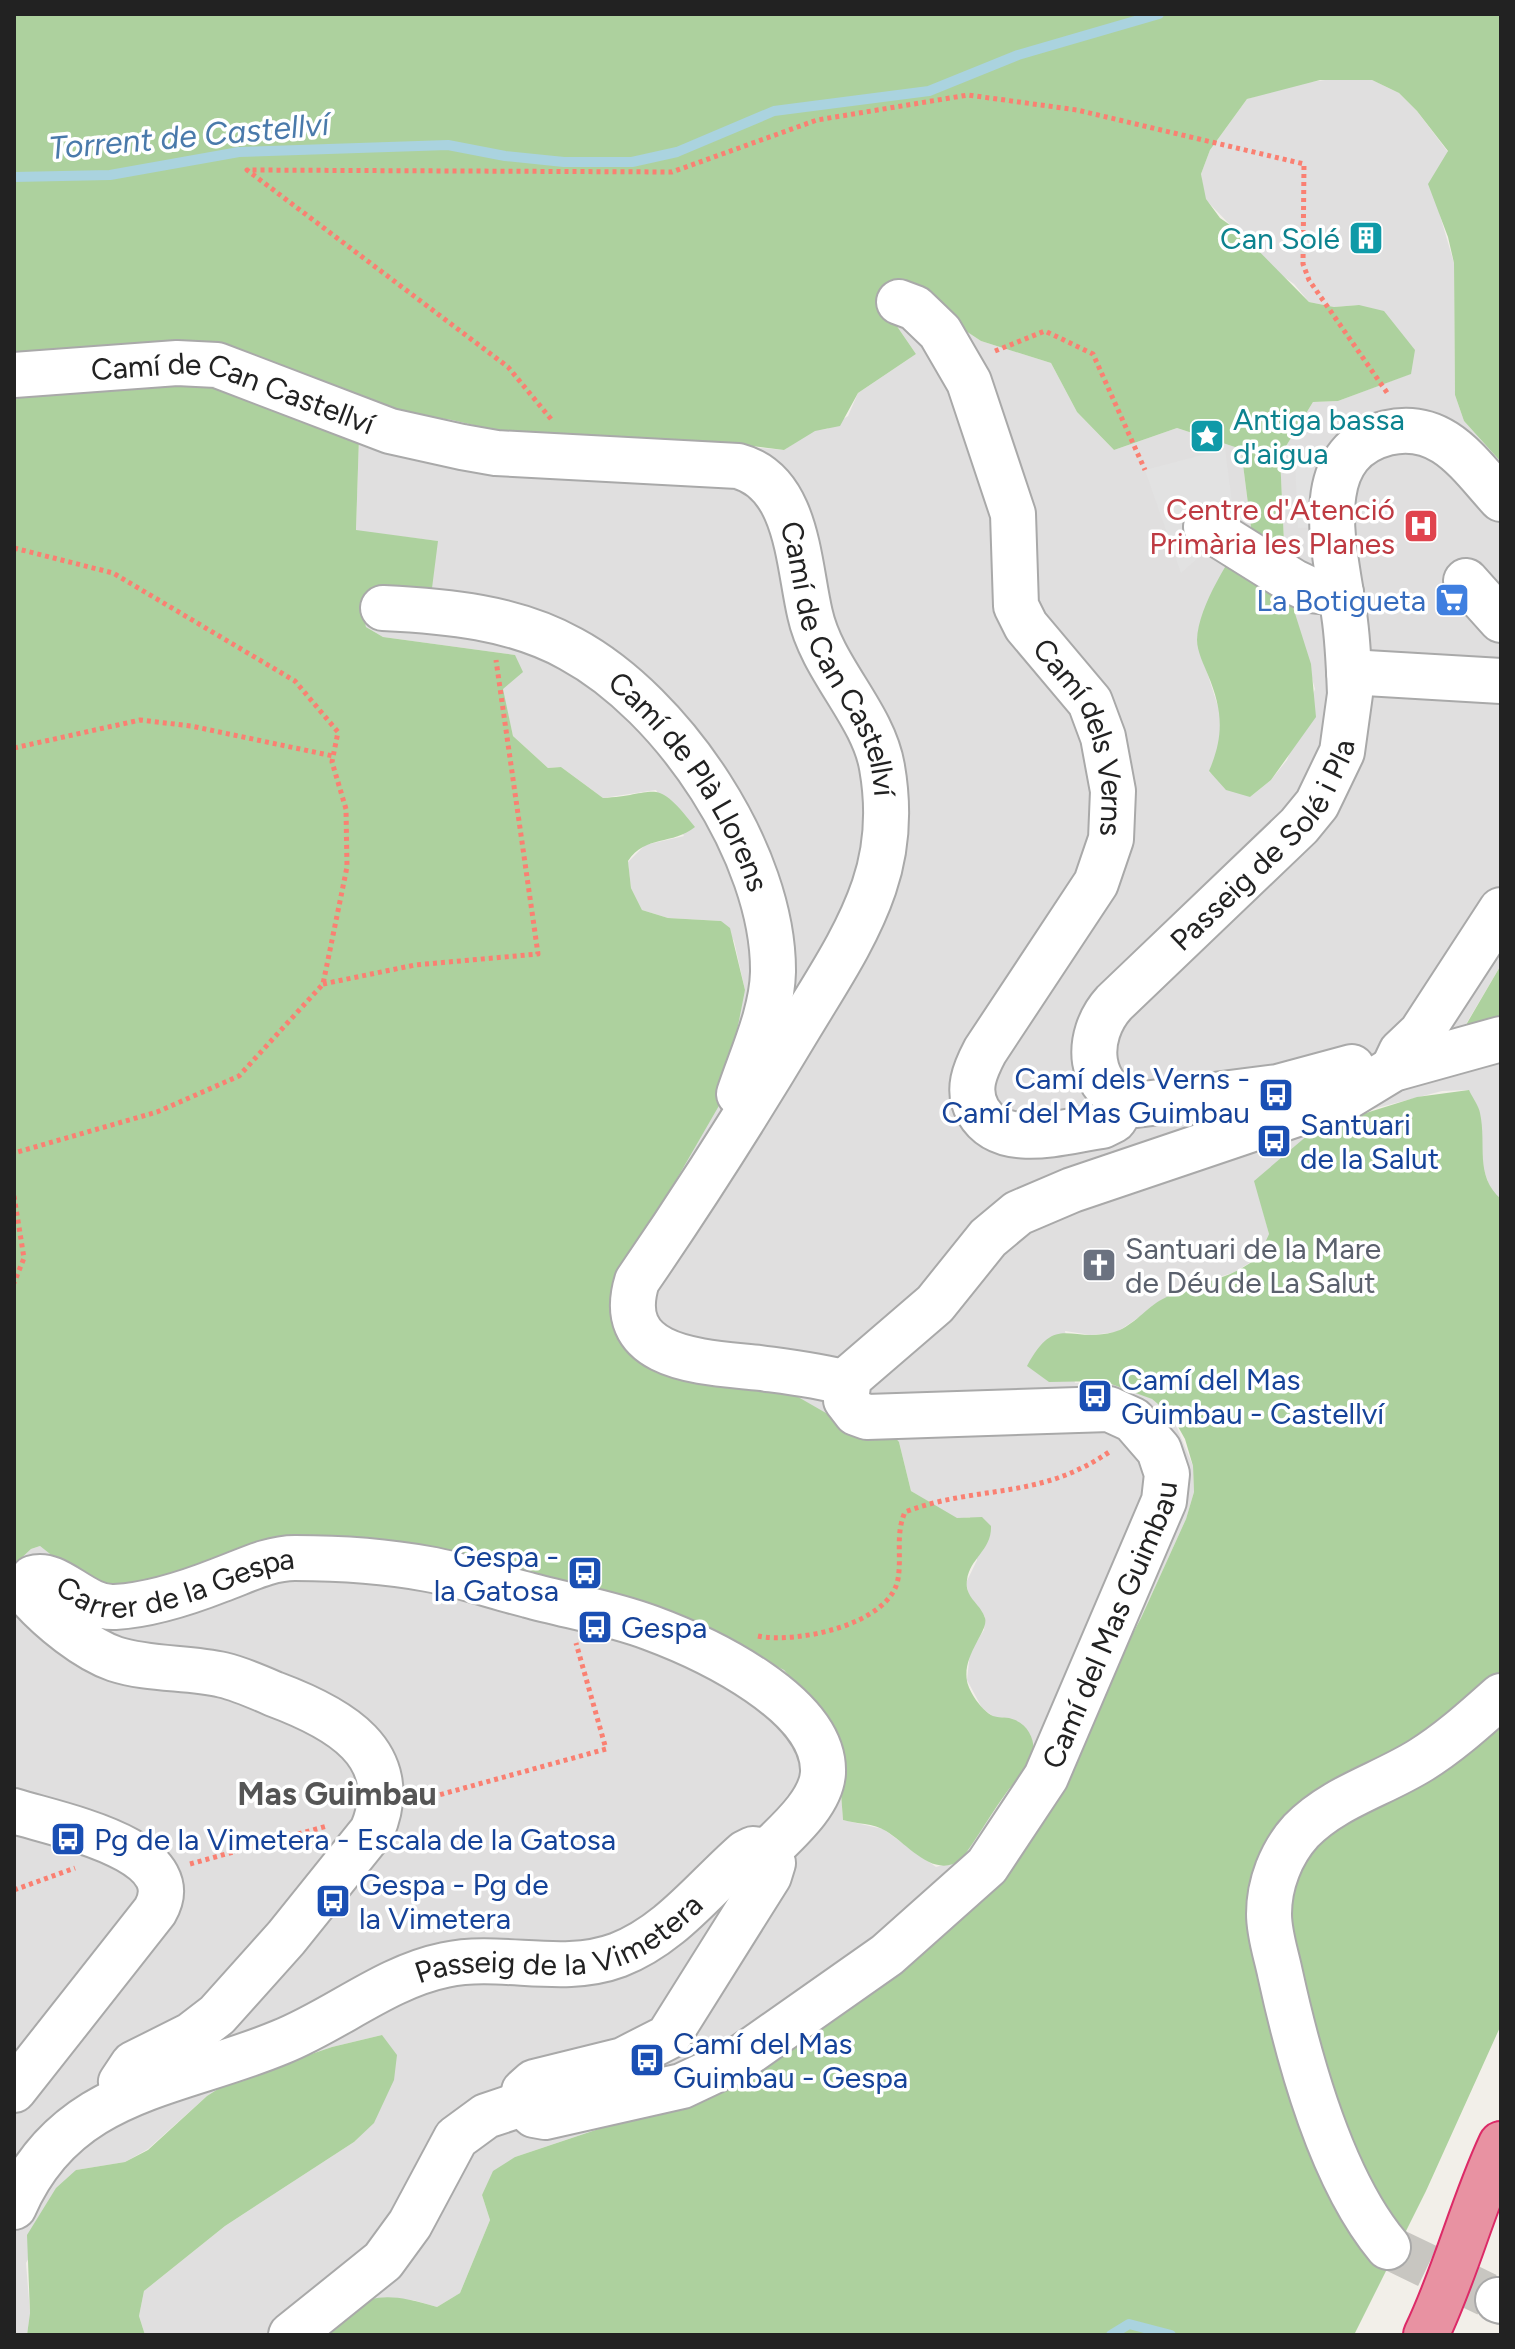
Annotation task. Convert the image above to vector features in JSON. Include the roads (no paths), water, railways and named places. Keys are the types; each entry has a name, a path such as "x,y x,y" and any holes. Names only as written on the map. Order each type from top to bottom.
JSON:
{"highway":[{"path":"1426,2335 1447,2292 1476,2199 1501,2144"},
{"path":"1447,2292 1501,2221"}],"street":[{"name":"Camí dels Verns","path":"899,302 926,317 961,365 1013,514 1016,606 1026,626 1090,702 1106,748 1113,791 1111,839 1096,883 981,1059 973,1079 974,1102 987,1122 997,1130 1021,1135 1102,1126 1114,1120 1125,1103"},
{"name":"Camí de Can Castellví","path":"14,375 177,363 217,365 390,431 496,453 738,466 770,482 788,512 816,635 881,763 885,833 874,886 846,948 739,1130 637,1281 632,1305 639,1330 661,1350 691,1360 817,1375 846,1383"},
{"name":"Passeig de Solé i Pla","path":"1125,1103 1109,1090 1094,1063 1093,1041 1100,1021 1114,1003 1299,826 1317,804 1342,752 1348,723 1349,672 1331,513 1335,481 1346,460 1369,441 1390,433 1430,433 1449,443 1501,499"},
{"path":"1206,527 1294,582 1311,590 1341,593"},
{"path":"1466,581 1501,620"},
{"name":"Camí de Plà Llorens","path":"383,608 444,611 490,620 570,648 621,686 680,745 700,770 745,849 765,909 773,973 767,1010 736,1104 739,1130"},
{"path":"1349,672 1501,681"},
{"path":"1393,1069 1401,1052 1421,1033 1501,910"},
{"path":"846,1383 853,1373 935,1304 988,1238 1018,1213 1072,1190 1347,1097 1393,1069 1501,1039"},
{"path":"1125,1103 1150,1106 1278,1087 1367,1063 1393,1069"},
{"name":"Camí del Mas Guimbau","path":"522,2104 534,2115 545,2117 682,2086 713,2074 887,1955 987,1866 1046,1777 1154,1531 1164,1501 1167,1474 1159,1450 1141,1428 1123,1413 1109,1409 867,1417 849,1405 846,1383"},
{"name":"Carrer de la Gespa","path":"126,2094 121,2082 127,2068 191,2035 217,2015 324,1892 372,1831 380,1812 378,1775 370,1754 337,1723 303,1705 225,1675 116,1659 97,1650 35,1603 28,1593 29,1583 38,1576 48,1577 79,1597 113,1607 170,1597 266,1563 293,1558 431,1570 649,1627 718,1659 767,1689 798,1716 820,1752 822,1780 793,1825 768,1851"},
{"path":"1388,2247 1370,2226 1324,2126 1288,2013 1272,1939 1271,1893 1278,1866 1289,1847 1313,1820 1333,1806 1420,1761 1463,1731 1501,1696"},
{"path":"14,1811 129,1849 158,1873 162,1892 155,1911 14,2090"},
{"name":"Passeig de la Vimetera","path":"14,2207 35,2169 62,2137 91,2113 126,2094 281,2042 424,1971 466,1963 576,1964 617,1955 652,1938 745,1853 753,1849 768,1851 773,1863 769,1876 668,2037 623,2060 534,2082 524,2091 522,2104"},
{"path":"291,2335 383,2261 410,2224 456,2138 486,2116 522,2104"}],"waterway":[{"name":"Torrent de Castellví","path":"14,177 110,175 239,152 448,145 505,156 564,162 632,162 677,152 774,111 929,91 1018,55 1159,14"},
{"path":"1111,2335 1129,2324 1171,2335"}],"tunnel":[{"path":"1388,2247 1498,2300"}],"place":[{"name":"Can Solé","path":"1366,238"},
{"name":"Antiga bassa d'aigua","path":"1207,436"},
{"name":"Centre d'Atenció Primària les Planes","path":"1421,526"},
{"name":"La Botigueta","path":"1452,600"},
{"name":"Camí dels Verns - Camí del Mas Guimbau","path":"1276,1095"},
{"name":"Santuari de la Salut","path":"1274,1141"},
{"name":"Santuari de la Mare de Déu de La Salut","path":"1099,1265"},
{"name":"Camí del Mas Guimbau - Castellví","path":"1095,1396"},
{"name":"Gespa - la Gatosa","path":"585,1573"},
{"name":"Gespa","path":"595,1627"},
{"name":"Pg de la Vimetera - Escala de la Gatosa","path":"68,1839"},
{"name":"Gespa - Pg de la Vimetera","path":"333,1901"},
{"name":"Camí del Mas Guimbau - Gespa","path":"647,2060"}],"district":[{"name":"Mas Guimbau","path":"337,1794"}]}
